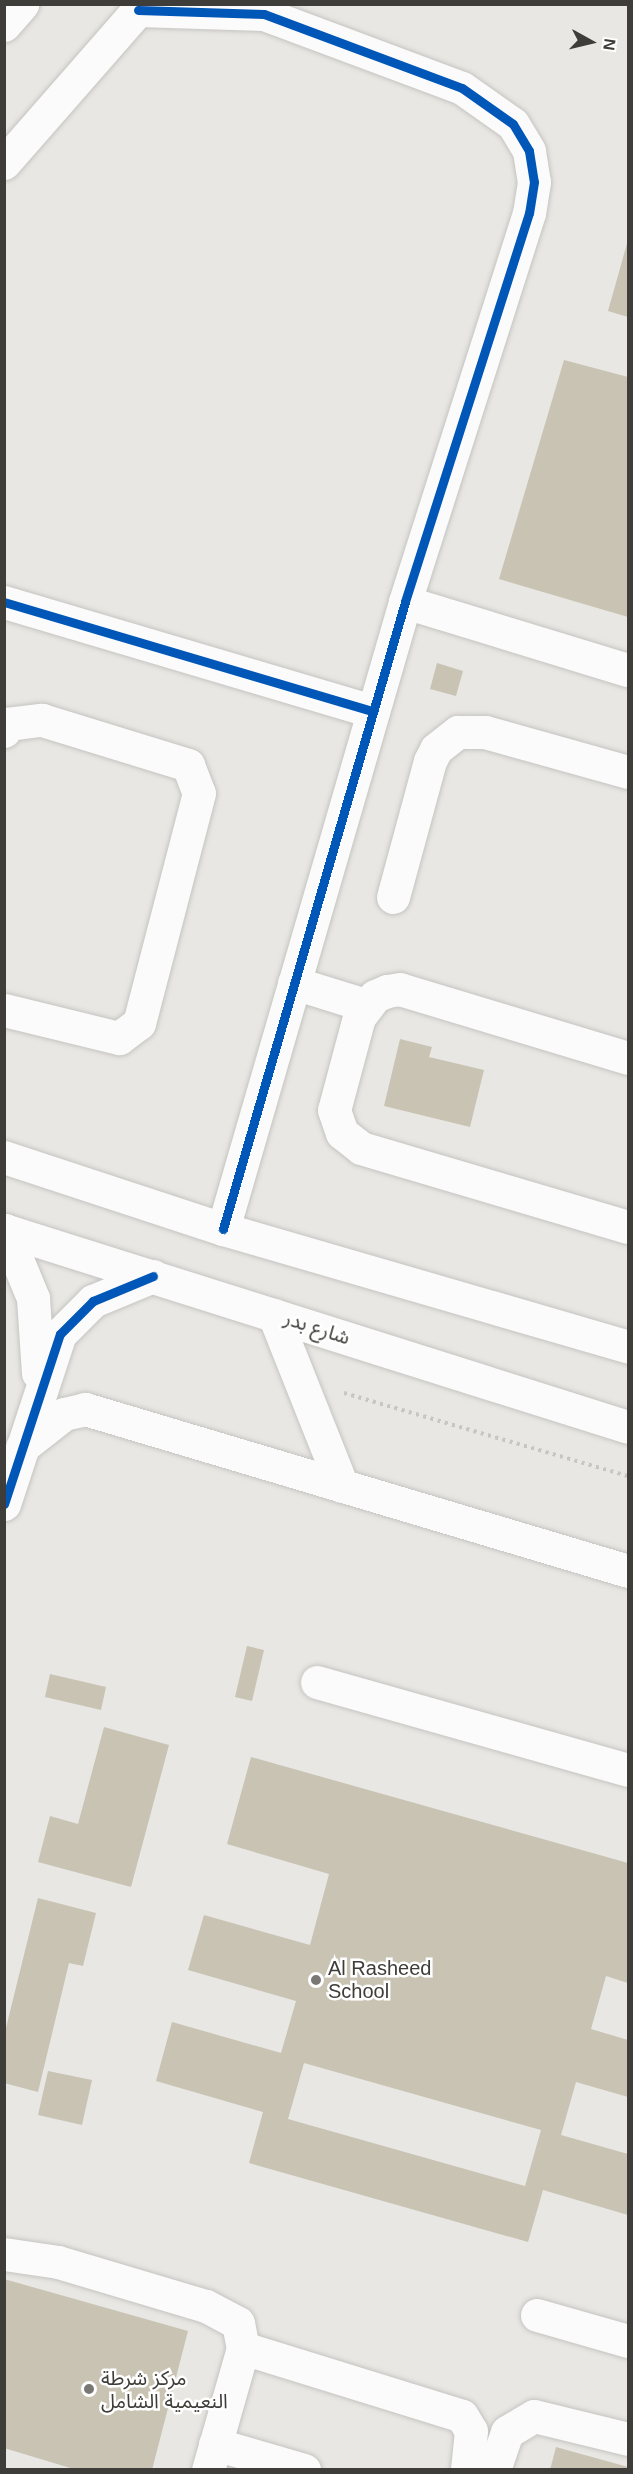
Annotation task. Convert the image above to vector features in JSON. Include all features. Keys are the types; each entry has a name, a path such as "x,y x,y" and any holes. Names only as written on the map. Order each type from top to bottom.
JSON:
{"street":[{"path":"4,25 22,4"},
{"path":"4,163 141,7 260,9 462,88 513,124 529,151 534,182 529,213 405,602 223,1229"},
{"path":"4,602 373,711"},
{"path":"405,602 628,670"},
{"path":"4,730 7,724 42,720 188,765 200,793 139,1023 119,1038 4,1010"},
{"path":"393,897 430,761 436,748 458,732 485,732 628,772"},
{"path":"294,983 365,1005"},
{"path":"628,1058 400,990 375,996 365,1005 335,1097 336,1121 350,1142 628,1227"},
{"path":"4,1157 223,1229 628,1347"},
{"path":"4,1230 33,1298 38,1393"},
{"name":"شارع بدر","path":"4,1230 628,1427"},
{"path":"4,1504 38,1393 60,1334 76,1316 113,1289 153,1276"},
{"path":"274,1315 342,1486"},
{"path":"22,1447 64,1414 86,1409 628,1571"},
{"path":"317,1682 628,1770"},
{"path":"4,2254 58,2262 206,2306 238,2323 243,2348 212,2457 304,2469"},
{"path":"537,2315 628,2341"},
{"path":"243,2348 462,2416 472,2448 467,2469"},
{"path":"494,2469 507,2432 534,2416 628,2439"}],"path":[{"path":"301,1381 628,1476"}],"building":[{"path":"628,240 628,317 608,311"},
{"path":"564,360 628,377 628,617 499,579"},
{"path":"437,663 463,671 456,696 430,689"},
{"path":"400,1039 432,1047 429,1057 484,1070 470,1127 384,1106"},
{"path":"247,1646 264,1650 252,1701 235,1697"},
{"path":"50,1674 106,1687 101,1710 45,1697"},
{"path":"104,1727 169,1745 131,1887 38,1862 50,1816 78,1824"},
{"path":"251,1757 628,1863 628,1983 606,1976 591,2029 628,2040 628,2097 576,2082 561,2135 628,2154 628,2215 543,2190 528,2242 249,2163 263,2112 156,2081 172,2022 281,2053 296,2001 188,1970 204,1915 310,1945 329,1874 227,1844","holes":["304,2063 541,2130 525,2186 288,2119"]},
{"path":"38,1898 96,1913 83,1966 69,1963 38,2092 4,2083 4,2036"},
{"path":"48,2071 92,2080 82,2125 38,2115"},
{"name":"مركز شرطة النعيمية الشامل","path":"4,2279 188,2331 152,2470 77,2470 4,2448"},
{"path":"556,2447 628,2467 628,2470 550,2470"}],"cycle path":[{"path":"138,10 264,14 462,88 513,124 529,151 534,182 529,213 405,602 223,1229"},
{"path":"4,602 373,711"},
{"path":"4,1504 60,1334 93,1301 153,1276"}],"place":[{"name":"Al Rasheed School","path":"316,1980"},
{"name":"مركز شرطة النعيمية الشامل","path":"89,2389"}]}
